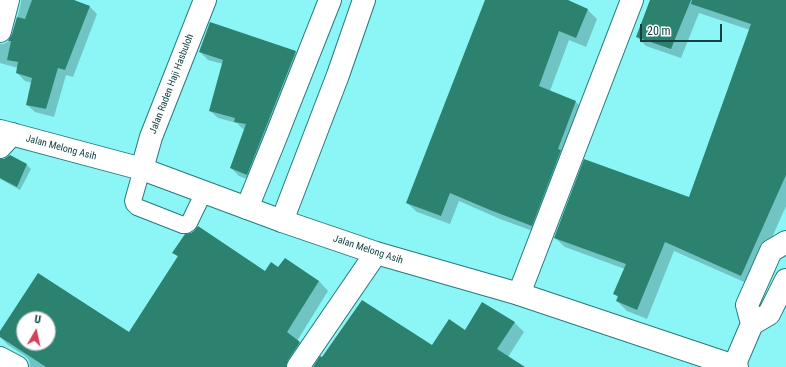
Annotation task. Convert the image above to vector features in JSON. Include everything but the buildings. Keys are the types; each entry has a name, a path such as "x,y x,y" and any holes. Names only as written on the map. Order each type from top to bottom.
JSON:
{"street":[{"path":"0,31 8,0"},
{"name":"Jalan Raden Haji Hasbuloh","path":"142,169 151,137 205,0"},
{"path":"247,208 330,0"},
{"path":"282,221 338,75 364,0"},
{"path":"519,294 632,0"},
{"name":"Jalan Melong Asih","path":"4,137 142,169 282,221 376,253 519,294 736,366"},
{"path":"736,366 752,324 747,305 771,252 786,242"},
{"path":"298,367 376,253"},
{"path":"752,324 769,314 786,280"},
{"path":"0,358 17,367"}],"lane":[{"path":"142,169 133,201 137,208 186,225 190,223 204,192"}]}
